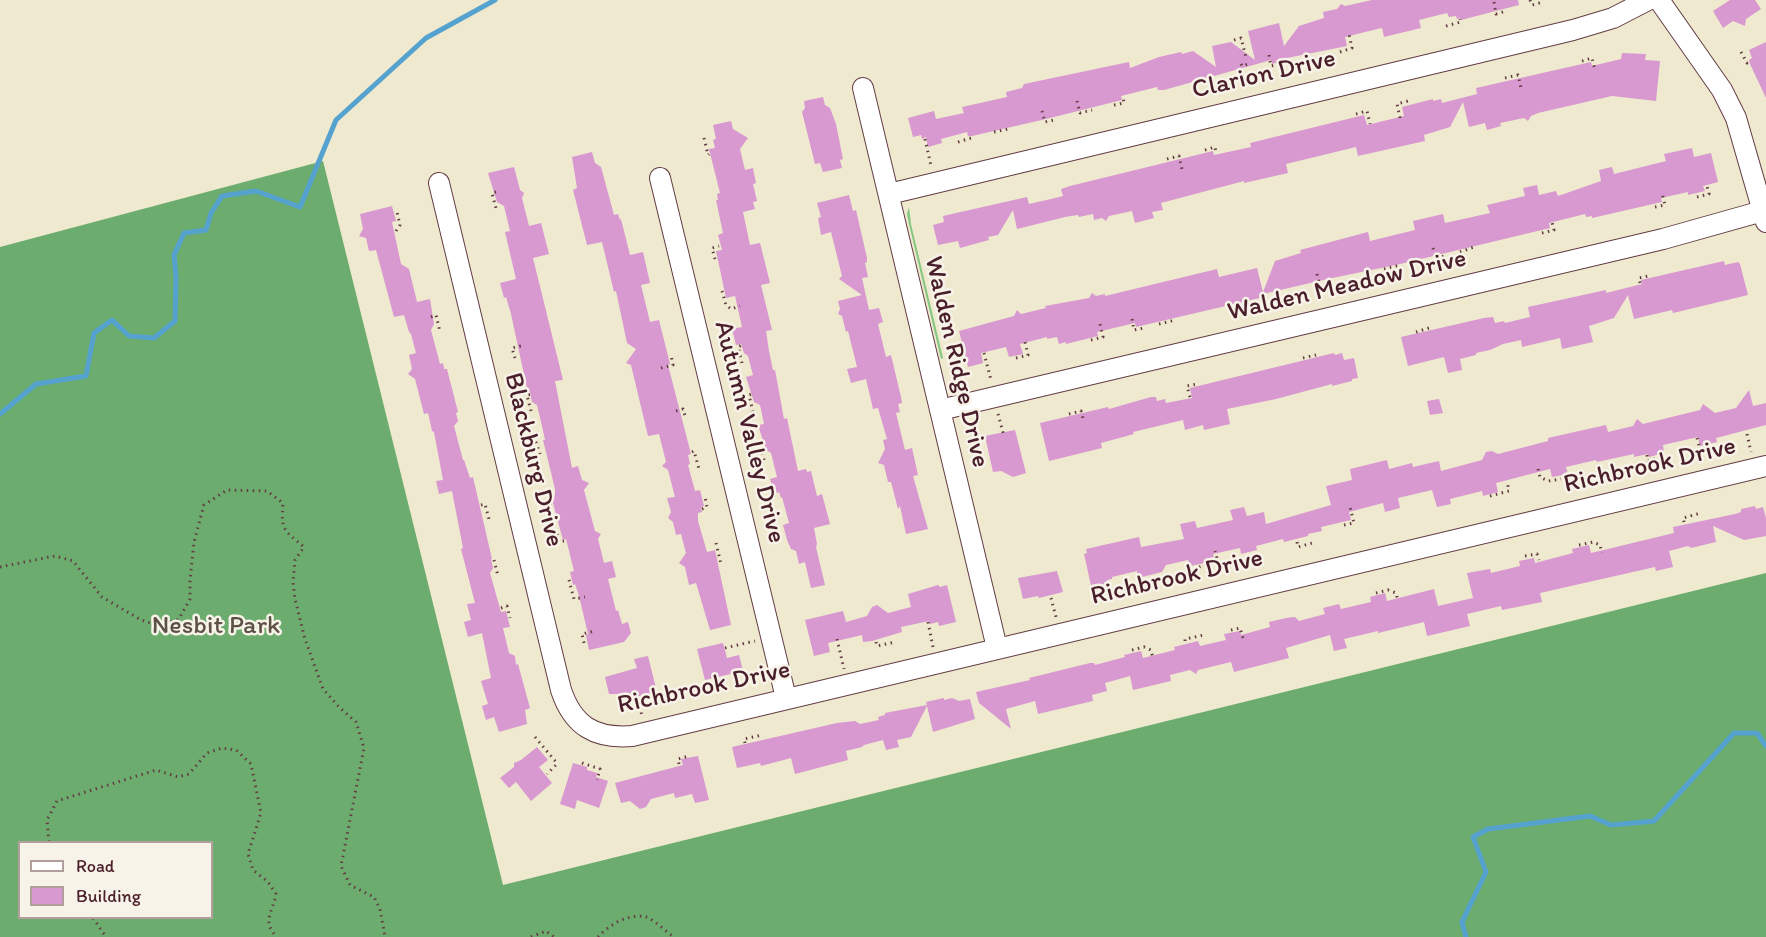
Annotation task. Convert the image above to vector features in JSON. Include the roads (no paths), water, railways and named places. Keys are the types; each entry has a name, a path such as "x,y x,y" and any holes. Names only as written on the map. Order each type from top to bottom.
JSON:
{"street":[{"name":"Clarion Drive","path":"889,194 1584,27 1620,15 1648,0"},
{"path":"1659,0 1722,90 1736,118 1765,214"},
{"name":"Walden Ridge Drive","path":"863,88 997,648"},
{"name":"Autumn Valley Drive","path":"660,178 786,698"},
{"name":"Blackburg Drive","path":"439,183 561,690 571,715 584,726 599,734"},
{"name":"Walden Meadow Drive","path":"940,410 1765,214"},
{"name":"Richbrook Drive","path":"599,734 632,736 1759,460"}],"waterway":[{"path":"0,414 36,384 86,376 94,333 112,320 129,336 154,338 175,321 174,255 184,233 206,230 211,213 222,196 256,191 300,207 336,120 426,38 495,0"},
{"path":"1466,937 1462,922 1486,872 1473,837 1488,829 1590,816 1611,825 1654,821 1734,733 1757,733 1766,746"}],"park label":[{"name":"Nesbit Park","path":"216,626"}]}
